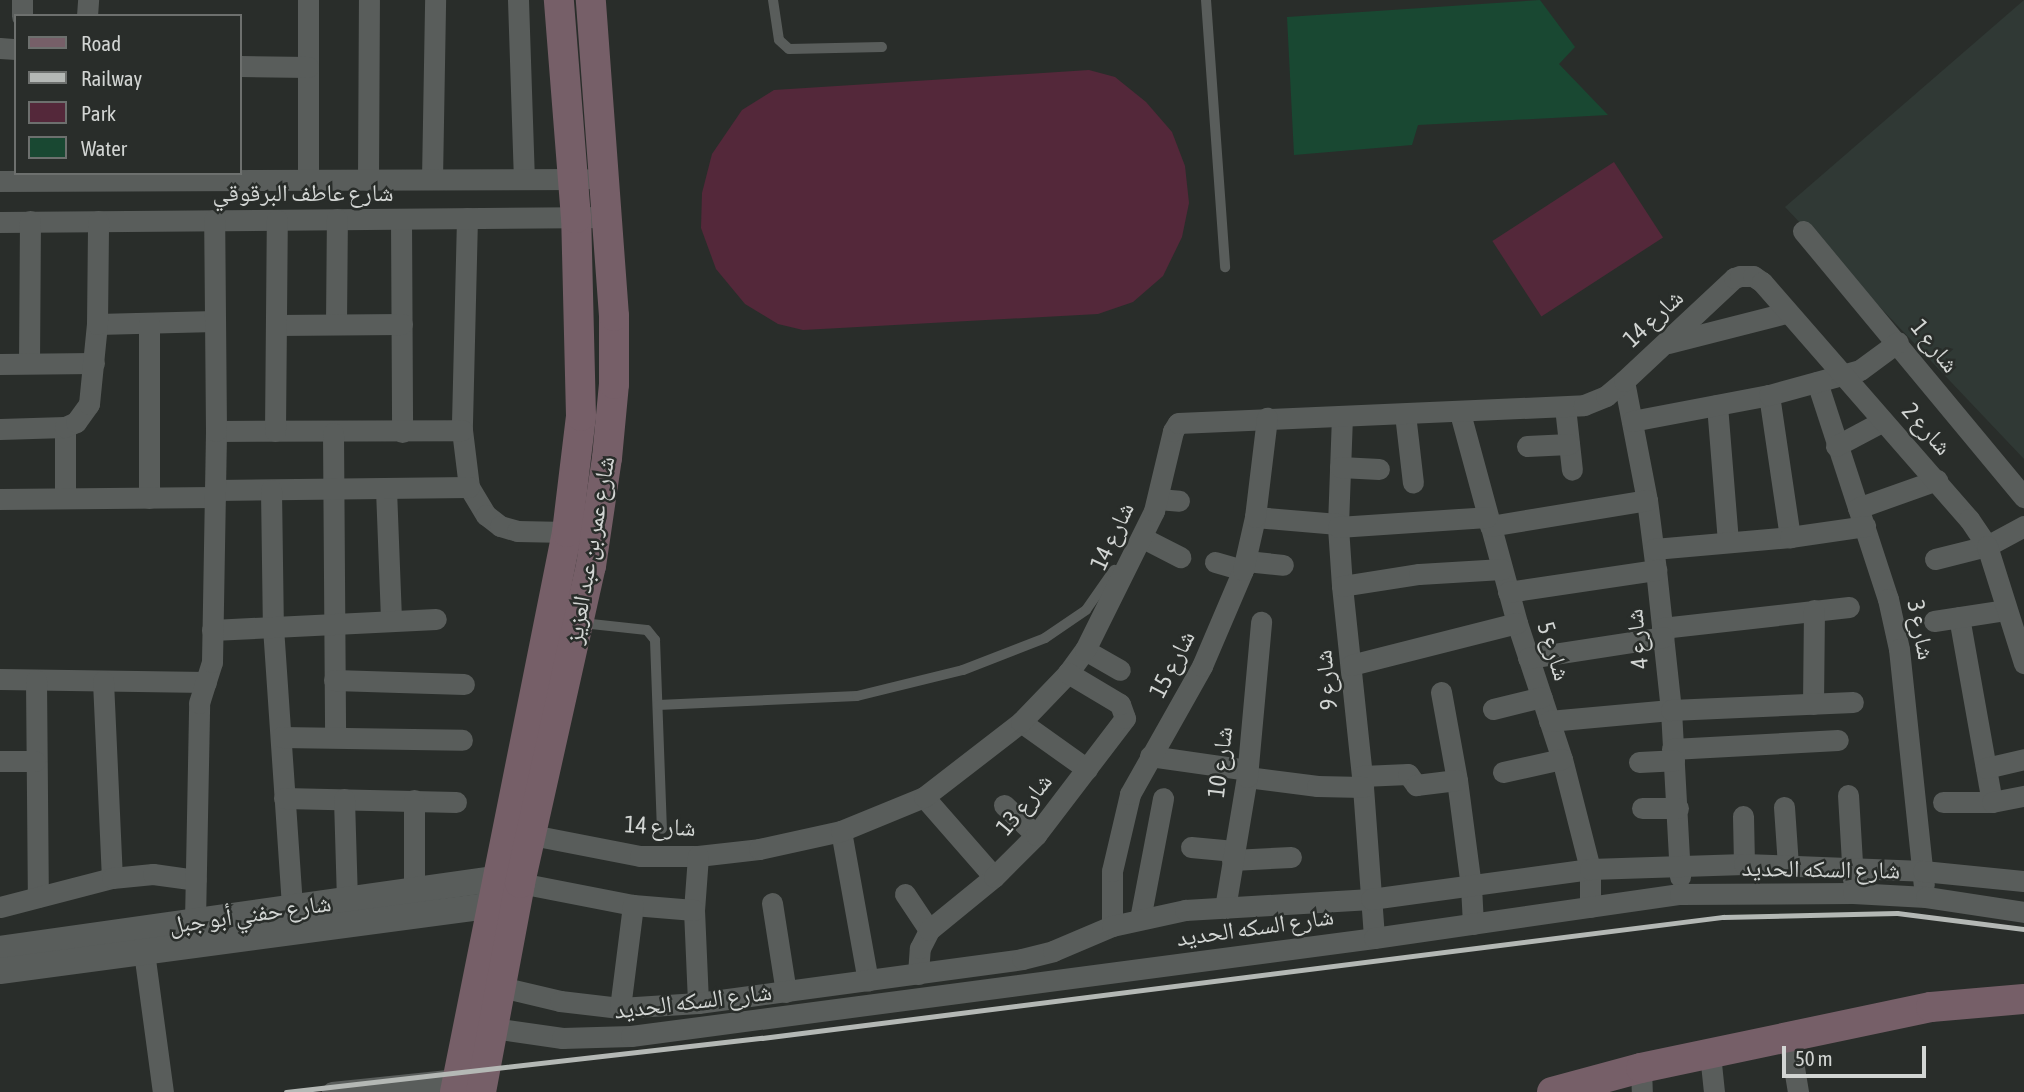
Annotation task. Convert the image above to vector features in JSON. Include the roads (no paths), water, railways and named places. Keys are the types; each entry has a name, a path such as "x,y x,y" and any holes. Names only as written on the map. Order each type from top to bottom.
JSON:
{"main road":[{"name":"شارع عمر بن عبد العزيز","path":"465,1088 505,889 567,533 581,416 574,179 559,0"},
{"name":"شارع عمر بن عبد العزيز","path":"465,1088 493,1028 501,986 505,889 531,835 579,623 600,512 614,384 614,316 592,0"},
{"path":"1552,1092 1642,1080 1710,1054 1931,1007 2024,999"}],"street":[{"path":"308,0 308,180"},
{"path":"368,180 369,0"},
{"path":"432,179 435,0"},
{"path":"518,0 524,179"},
{"path":"242,66 308,67"},
{"name":"شارع عاطف البرقوقي","path":"11,178 604,178"},
{"name":"شارع عاطف البرقوقي","path":"0,222 607,217"},
{"path":"467,218 462,452 469,487 486,516 500,526 517,531 567,533"},
{"path":"336,324 337,219"},
{"path":"401,219 402,432"},
{"path":"195,921 199,703 212,662 216,431 214,220"},
{"path":"275,431 277,220"},
{"path":"0,429 65,427 76,422 89,404 97,324 98,221"},
{"path":"29,363 30,222"},
{"name":"شارع 1","path":"1802,231 1898,342 2024,497"},
{"name":"شارع 2","path":"1734,278 1753,276 1762,282 1786,313 1845,374 1883,421 1937,480 1987,546 2024,663"},
{"name":"شارع 14","path":"531,835 640,856 698,856 759,849 841,831 924,797 1021,722 1068,673 1085,650 1143,538 1169,500 1174,426 1184,422 1565,407 1597,401 1666,344 1734,278"},
{"path":"1666,344 1786,313"},
{"path":"97,324 215,321"},
{"path":"149,323 149,498"},
{"path":"276,325 402,324"},
{"path":"1632,421 1817,383 1860,370 1898,342"},
{"path":"0,364 94,363"},
{"name":"شارع 4","path":"1624,381 1654,549 1671,710 1678,808 1680,894"},
{"name":"شارع 3","path":"1817,383 1888,599 1899,649 1926,897"},
{"path":"1769,395 1790,537"},
{"path":"1717,405 1728,542"},
{"path":"1565,407 1572,470"},
{"name":"شارع 5","path":"1460,413 1517,623 1562,759 1590,869 1590,906"},
{"path":"1405,415 1413,483"},
{"name":"شارع 9","path":"1342,416 1338,525 1374,938"},
{"name":"شارع 15","path":"1112,926 1112,872 1130,794 1202,666 1244,565 1255,517 1267,418"},
{"path":"1836,446 1883,421"},
{"path":"65,427 65,498"},
{"path":"216,431 333,433 462,430"},
{"path":"333,433 331,489 335,737"},
{"path":"1527,446 1569,444"},
{"path":"1340,467 1379,469"},
{"path":"1654,549 1790,537 1862,517 1937,480"},
{"path":"0,499 149,498 271,490 469,487"},
{"path":"386,489 391,619"},
{"path":"271,490 273,627 292,908"},
{"path":"1255,517 1338,525 1488,521 1647,500"},
{"path":"1935,559 1987,546 2024,526"},
{"path":"1143,538 1180,557"},
{"path":"1215,562 1283,565"},
{"path":"1342,586 1419,574 1502,569"},
{"path":"1508,592 1656,570"},
{"path":"1528,658 1663,633 1849,607"},
{"path":"1813,704 1814,610"},
{"path":"1934,621 2006,611"},
{"path":"1959,617 1992,802"},
{"path":"212,629 436,619"},
{"name":"شارع 10","path":"1225,908 1247,773 1261,622"},
{"path":"1351,665 1517,623"},
{"path":"1085,650 1120,670"},
{"name":"شارع 13","path":"929,930 994,877 1036,835 1121,725 1124,710 1068,673"},
{"path":"0,679 206,682"},
{"path":"36,680 38,897"},
{"path":"334,680 464,684"},
{"path":"103,681 112,878"},
{"path":"1441,692 1457,780 1471,886 1472,923"},
{"path":"1493,709 1542,697"},
{"path":"1549,722 1671,710 1853,702"},
{"path":"1021,722 1087,769"},
{"path":"281,737 462,740"},
{"path":"1639,762 1673,754 1838,740"},
{"path":"1150,756 1317,786 1408,774 1416,785 1457,780"},
{"path":"1503,772 1562,759"},
{"path":"1986,768 2024,759"},
{"path":"0,761 35,761"},
{"path":"1848,795 1853,893"},
{"path":"1943,802 1992,802 2024,796"},
{"path":"924,797 994,877"},
{"path":"284,798 456,802"},
{"path":"1140,919 1163,798"},
{"path":"344,799 347,900"},
{"path":"414,800 414,890"},
{"path":"1004,805 1036,835"},
{"path":"1784,807 1788,866"},
{"path":"1642,808 1678,808"},
{"path":"1743,816 1744,864"},
{"path":"841,831 868,981"},
{"path":"1191,847 1233,855 1291,857"},
{"path":"698,856 694,910 698,1003"},
{"name":"شارع السكه الحديد","path":"501,986 560,1001 620,1008 698,1003 1022,959 1053,951 1112,926 1185,910 1371,900 1590,869 1679,864 1744,864 1923,872 2024,881"},
{"path":"0,907 112,878 153,874 196,880"},
{"path":"505,889 694,910"},
{"name":"شارع حفني أبو جبل","path":"0,949 414,890 505,889"},
{"name":"شارع حفني أبو جبل","path":"0,971 144,952 505,889"},
{"name":"شارع السكه الحديد","path":"493,1028 562,1038 631,1036 1374,938 1680,894 1853,893 1926,897 2024,912"},
{"path":"905,894 929,930 920,948 918,974"},
{"path":"772,903 786,992"},
{"path":"620,1008 633,905"},
{"path":"144,952 163,1092"},
{"path":"1789,1037 1798,1092"},
{"path":"1710,1054 1714,1092"},
{"path":"332,1092 465,1088"}],"lane":[{"path":"774,0 779,40 789,49 883,47"},
{"path":"1206,0 1225,267"},
{"path":"659,705 857,696 963,670 1045,638 1086,610 1114,570"},
{"path":"579,623 647,630 657,646 662,829"}],"water":[{"path":"1540,0 1575,47 1559,64 1608,115 1418,125 1412,145 1294,155 1287,17"}],"railway":[{"path":"286,1092 762,1038 1723,917 1897,913 2024,929"}]}
